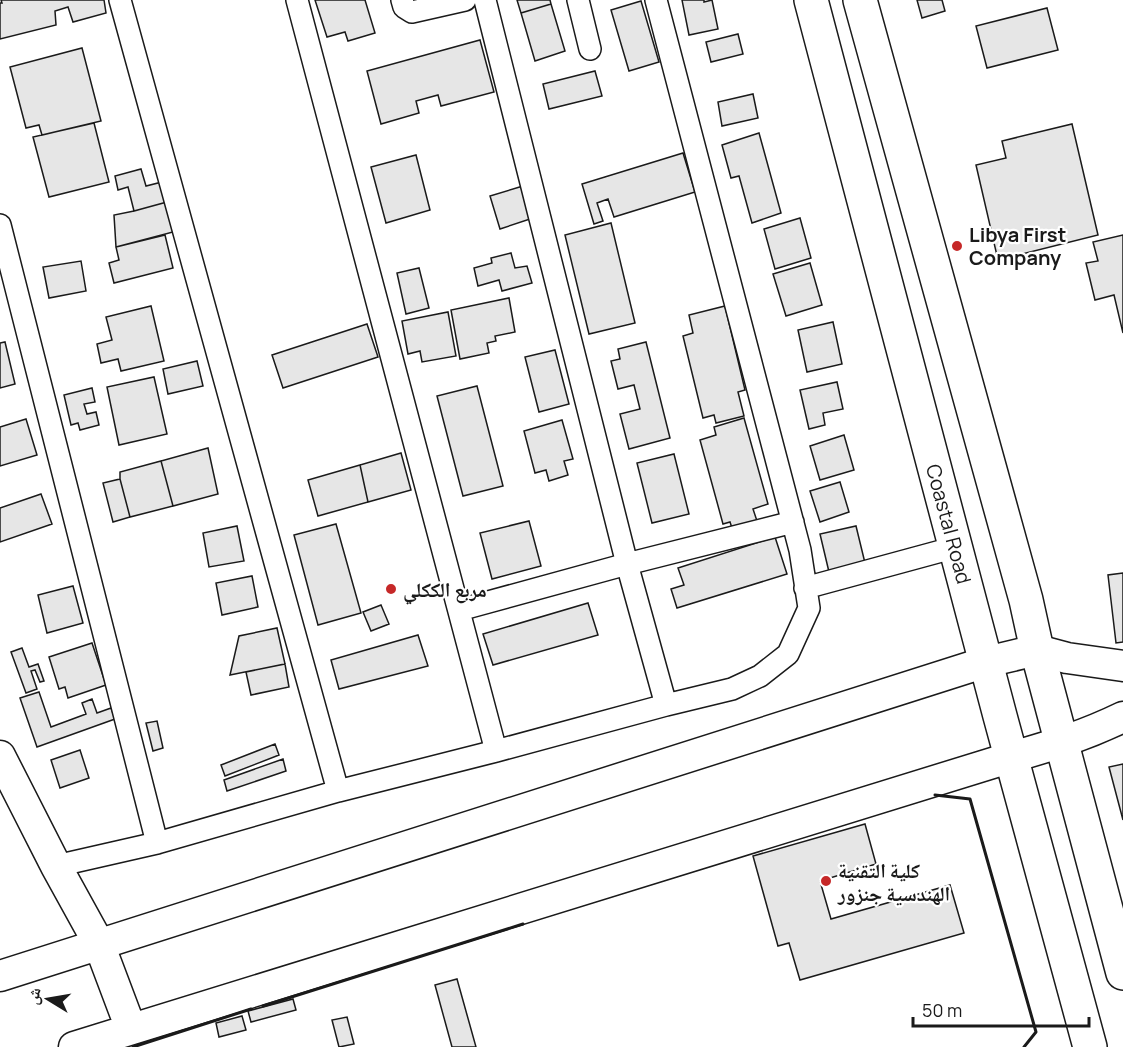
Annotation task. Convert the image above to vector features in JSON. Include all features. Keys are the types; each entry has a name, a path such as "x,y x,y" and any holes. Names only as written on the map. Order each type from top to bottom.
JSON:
{"highway":[{"name":"Coastal Road","path":"811,0 1090,1047"},
{"path":"860,0 1023,588 1037,650 1123,974"}],"street":[{"path":"120,0 338,791"},
{"path":"297,0 496,751"},
{"path":"402,0 404,7 412,12 465,0"},
{"path":"485,0 627,564 666,705"},
{"path":"578,0 590,49"},
{"path":"56,866 158,843 338,791 732,689 760,676 788,654 808,608 800,550 656,0"},
{"path":"0,225 158,843"},
{"path":"459,610 792,522"},
{"path":"805,588 956,547"},
{"path":"0,976 986,662 1037,650 1067,658 1123,666"},
{"path":"74,1047 1062,743 1123,717"},
{"path":"0,756 99,944 131,1029"}],"building":[{"path":"1,0 104,0 106,13 73,22 68,7 55,11 56,25 0,39"},
{"path":"315,0 365,0 375,33 348,41 345,32 327,37"},
{"path":"517,0 550,0 551,4 521,13"},
{"path":"682,0 704,0 704,2 712,0 718,29 689,35"},
{"path":"917,0 942,0 945,11 922,18"},
{"path":"641,1 659,62 629,71 611,10"},
{"path":"551,4 565,51 535,61 521,13"},
{"path":"1047,8 1058,50 987,68 976,26"},
{"path":"738,34 743,54 711,62 706,42"},
{"path":"480,40 494,92 441,106 438,95 416,101 419,113 381,124 367,71"},
{"path":"82,48 101,121 42,135 39,125 26,128 10,67"},
{"path":"595,71 602,96 549,109 543,84"},
{"path":"753,94 758,118 722,126 718,102"},
{"path":"94,123 109,182 49,197 33,137"},
{"path":"1072,124 1098,235 998,260 976,165 1006,158 1002,141"},
{"path":"759,133 781,213 752,223 739,176 731,178 722,145"},
{"path":"683,153 695,192 614,217 608,199 597,203 603,221 594,224 582,184"},
{"path":"416,155 430,210 386,223 371,167"},
{"path":"141,169 146,186 162,182 167,202 134,211 128,187 118,190 115,176"},
{"path":"523,186 533,218 500,229 490,196"},
{"path":"167,202 173,232 116,247 114,215"},
{"path":"800,218 811,258 775,269 764,229"},
{"path":"611,223 635,323 589,334 565,235"},
{"path":"165,235 173,268 114,283 109,263 119,260 116,247"},
{"path":"1123,235 1123,333 1114,295 1095,300 1086,263 1098,261 1093,242"},
{"path":"511,253 515,268 527,266 532,283 502,291 499,280 478,286 474,268 492,263 491,258"},
{"path":"81,261 86,291 49,298 43,267"},
{"path":"810,263 822,305 786,316 773,274"},
{"path":"419,268 429,308 406,314 397,273"},
{"path":"509,298 515,332 495,336 496,341 487,343 489,353 460,359 451,310"},
{"path":"151,306 164,361 121,371 118,359 101,363 97,344 112,340 106,317"},
{"path":"725,306 745,390 738,392 744,416 716,423 714,415 703,418 683,336 693,333 689,315"},
{"path":"448,312 456,356 422,362 420,351 408,354 402,321"},
{"path":"833,322 842,364 807,372 798,330"},
{"path":"367,324 378,357 283,388 272,355"},
{"path":"5,342 15,384 0,388 0,343"},
{"path":"646,342 670,438 629,449 620,414 640,409 634,385 618,389 611,361 620,359 618,349"},
{"path":"555,350 569,404 539,412 525,357"},
{"path":"197,361 203,386 168,394 163,369"},
{"path":"154,377 167,434 119,445 107,387"},
{"path":"837,382 843,409 823,413 825,425 809,429 800,390"},
{"path":"477,386 503,486 463,496 437,396"},
{"path":"92,388 95,402 84,404 87,414 96,412 99,425 80,430 78,423 71,425 64,395"},
{"path":"744,418 768,504 753,509 757,521 732,528 730,522 723,524 700,440 716,435 714,427"},
{"path":"26,419 37,455 0,466 0,427"},
{"path":"562,420 573,459 564,461 568,475 549,481 546,470 535,473 524,431"},
{"path":"844,435 854,470 820,480 810,446"},
{"path":"208,448 218,494 173,506 161,461"},
{"path":"401,453 411,490 368,502 360,465"},
{"path":"674,454 689,514 652,523 637,463"},
{"path":"161,461 173,506 130,517 120,472"},
{"path":"360,465 368,502 318,516 308,480"},
{"path":"120,479 130,517 113,522 103,483"},
{"path":"840,482 849,512 820,522 810,491"},
{"path":"41,494 52,524 0,542 0,508"},
{"path":"529,521 541,566 492,579 480,533"},
{"path":"336,524 361,613 318,625 294,535"},
{"path":"237,526 244,561 209,567 203,533"},
{"path":"856,526 865,563 829,572 820,534"},
{"path":"775,537 787,574 677,608 671,589 684,585 678,568"},
{"path":"1123,573 1123,642 1116,643 1108,575"},
{"path":"252,576 258,607 222,615 216,583"},
{"path":"73,586 83,623 47,633 38,595"},
{"path":"588,603 598,635 493,665 483,634"},
{"path":"381,605 389,624 371,631 363,612"},
{"path":"277,628 285,664 230,675 239,636"},
{"path":"418,635 428,666 339,689 331,660"},
{"path":"92,643 106,685 68,698 65,687 59,689 49,657"},
{"path":"22,648 29,667 38,664 44,681 40,682 35,670 31,671 37,689 26,693 11,652"},
{"path":"285,664 289,687 251,695 246,672"},
{"path":"39,692 51,727 86,714 82,703 92,699 97,713 111,708 115,719 37,747 20,698"},
{"path":"157,721 163,748 153,751 146,723"},
{"path":"275,744 279,755 225,776 221,765"},
{"path":"80,750 89,778 60,788 51,760"},
{"path":"283,759 286,771 227,791 224,780"},
{"path":"1123,764 1123,820 1109,767"},
{"path":"865,824 876,864 820,881 831,919 950,885 964,933 800,980 789,943 778,946 753,856"},
{"path":"457,979 476,1047 452,1047 435,985"},
{"path":"293,999 296,1010 251,1022 248,1011"},
{"path":"242,1016 246,1030 219,1037 216,1023"},
{"path":"347,1017 354,1044 339,1047 332,1020"}],"wall":[{"path":"935,795 970,799 1036,1032 1024,1047"},
{"path":"263,1006 523,924"},
{"path":"133,1047 251,1009"}],"place":[{"name":"Libya First Company","path":"957,246"},
{"name":"مربع الككلي","path":"391,589"},
{"name":"كلية التقنية الهندسية جنزور","path":"826,881"}]}
